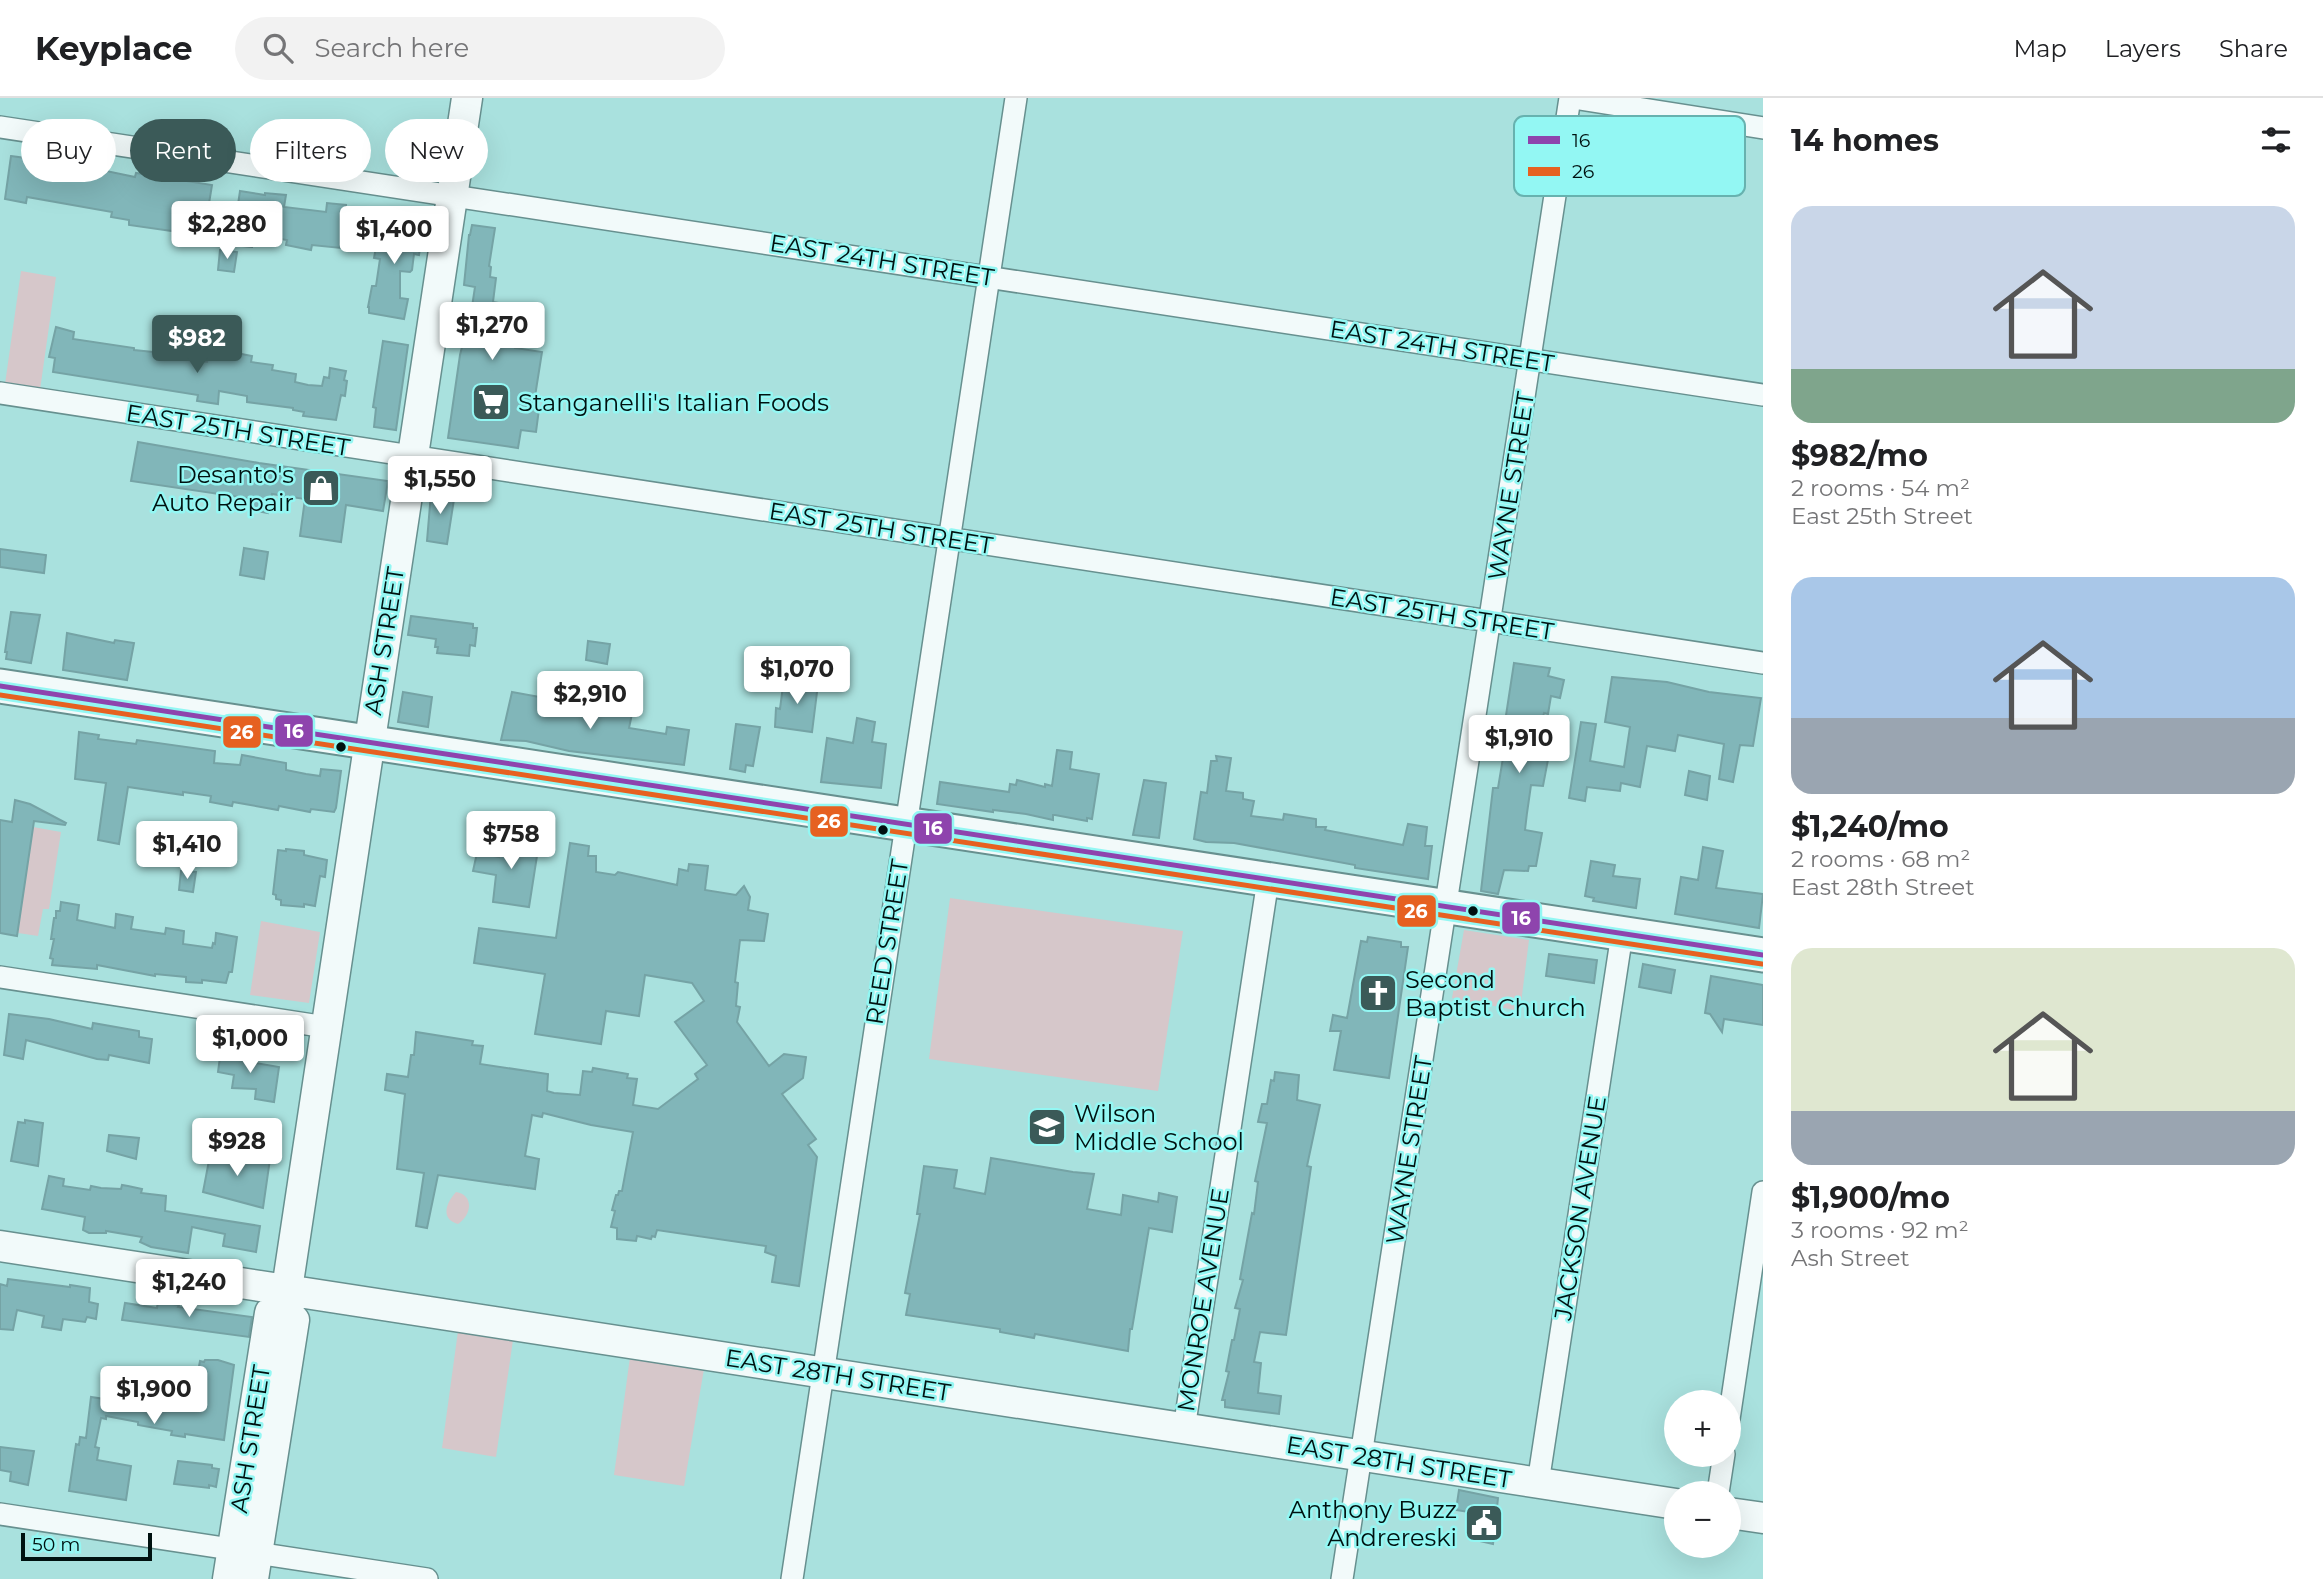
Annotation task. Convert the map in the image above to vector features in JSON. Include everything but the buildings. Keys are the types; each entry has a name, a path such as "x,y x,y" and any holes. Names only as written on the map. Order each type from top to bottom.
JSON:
{"main road":[{"path":"0,686 1763,956"}],"street":[{"name":"ASH STREET","path":"228,1579 248,1560 270,1313 285,1299 467,98"},
{"name":"REED STREET","path":"792,1579 821,1373 1016,98"},
{"path":"1571,98 1686,116"},
{"name":"WAYNE STREET","path":"1568,116 1571,98"},
{"path":"1745,125 1763,128"},
{"name":"EAST 24TH STREET","path":"0,127 1763,395"},
{"name":"WAYNE STREET","path":"1342,1579 1556,196"},
{"name":"EAST 25TH STREET","path":"0,393 1763,663"},
{"name":"MONROE AVENUE","path":"1184,1429 1268,880"},
{"name":"JACKSON AVENUE","path":"1538,1483 1622,934"},
{"path":"0,977 326,1027"},
{"path":"1733,1390 1763,1192"},
{"name":"EAST 28TH STREET","path":"0,1246 285,1299 821,1373 1664,1502"},
{"path":"0,1514 248,1560 427,1579"},
{"path":"1741,1515 1763,1518"}],"shaded area":[{"path":"21,271 56,277 40,390 5,384"},
{"path":"33,827 61,832 49,909 43,909 38,936 18,933"},
{"path":"950,898 1183,931 1158,1091 929,1059"},
{"path":"261,921 320,932 309,1003 250,995"},
{"path":"1464,930 1529,940 1520,1011 1452,998"},
{"path":"456,1192 466,1197 469,1206 466,1216 458,1224 452,1222 446,1210"},
{"path":"458,1331 513,1340 496,1457 442,1448"},
{"path":"630,1357 704,1369 684,1486 614,1475"}],"transit line":[{"name":"16","path":"0,686 1763,955"},
{"name":"26","path":"0,695 1762,964"}],"place":[{"name":"Stanganelli's Italian Foods","path":"491,402"},
{"name":"Desanto's Auto Repair","path":"321,488"},
{"name":"Second Baptist Church","path":"1378,993"},
{"name":"Wilson Middle School","path":"1047,1127"},
{"name":"Anthony Buzz Andrereski","path":"1484,1523"}]}
